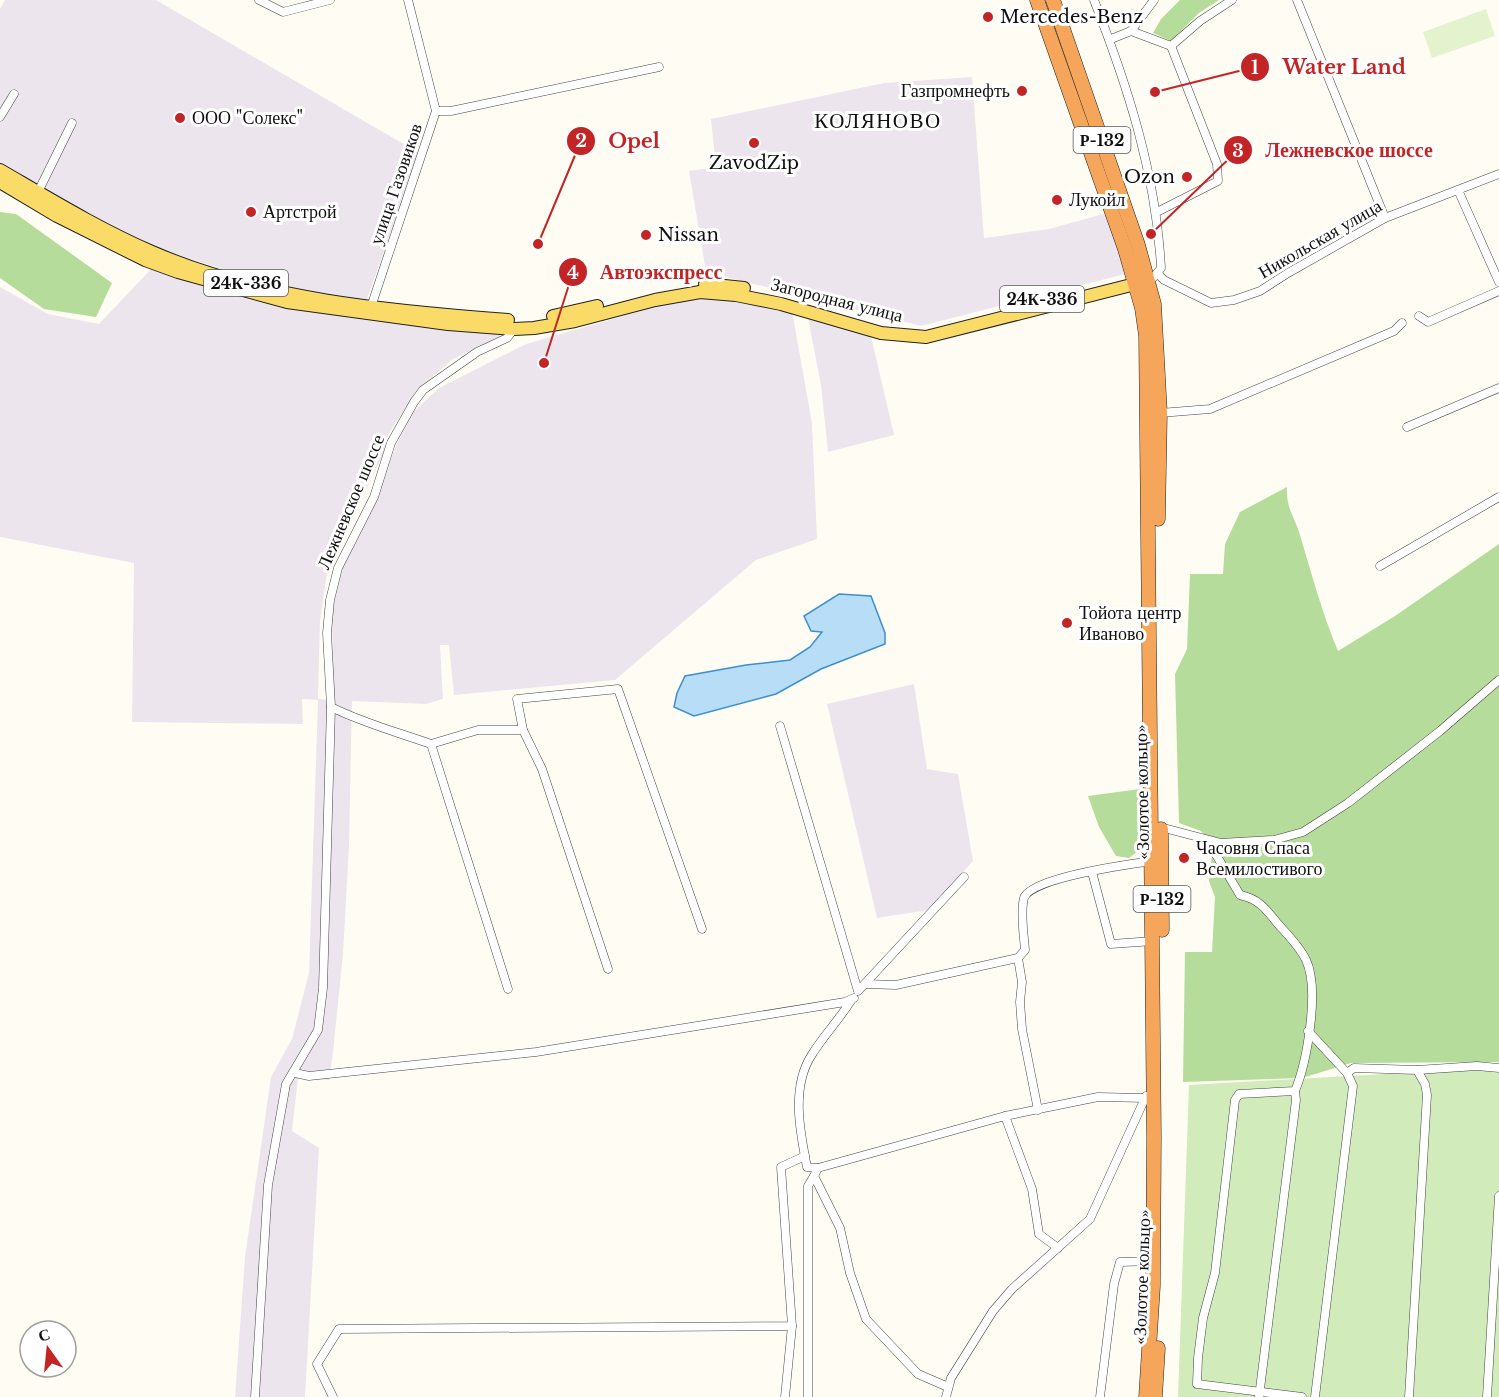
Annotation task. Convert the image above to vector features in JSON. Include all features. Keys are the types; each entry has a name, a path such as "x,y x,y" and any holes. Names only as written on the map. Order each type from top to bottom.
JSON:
{"highway":[{"name":"Р-132","path":"1036,0 1145,277"},
{"name":"Р-132","path":"1053,0 1145,277 1155,316 1156,410"},
{"name":"«Золотое кольцо»","path":"1146,1397 1153,1261 1158,1077 1161,827 1156,410"},
{"name":"«Золотое кольцо»","path":"1155,1397 1162,1261 1152,941 1156,410"}],"main road":[{"name":"24К-336","path":"0,170 152,252 187,266 264,288 370,307 514,325"},
{"name":"24К-336","path":"0,182 57,216 145,260 224,286 287,302 348,312 514,325"},
{"name":"Загородная улица","path":"514,325 690,285 724,285 789,298 893,328 914,330 1145,277"}],"street":[{"path":"259,0 283,12 330,0"},
{"name":"улица Газовиков","path":"370,307 436,111 408,0"},
{"path":"1094,0 1111,39 1140,129 1157,212 1161,268 1145,277"},
{"path":"1111,39 1131,32 1154,0"},
{"path":"1172,46 1200,21 1232,0"},
{"path":"1297,0 1385,218"},
{"path":"1131,32 1172,46"},
{"path":"1157,212 1218,181 1217,164 1172,46"},
{"path":"436,111 451,111 660,67"},
{"path":"0,117 14,94"},
{"path":"38,192 72,123"},
{"name":"Никольская улица","path":"1145,277 1164,280 1211,303 1234,300 1260,291 1385,218 1499,174"},
{"path":"1458,190 1499,282"},
{"path":"1419,316 1428,322 1499,291"},
{"path":"1156,410 1210,409 1394,331 1402,323"},
{"name":"Лежневское шоссе","path":"255,1397 268,1185 286,1084 295,1073 318,1030 323,988 331,707 327,633 330,600 338,568 374,497 391,443 423,390 477,352 507,338 514,325"},
{"path":"1407,427 1499,388"},
{"path":"1380,566 1499,497"},
{"path":"1161,827 1221,843 1274,840 1303,832 1348,803 1440,731 1499,680"},
{"path":"608,969 542,769 523,730 517,699 618,689 702,929"},
{"path":"331,707 367,725 395,731 431,744 478,730 523,730"},
{"path":"780,726 856,994"},
{"path":"431,744 508,989"},
{"path":"1202,839 1215,853 1240,895 1256,898 1307,961 1311,977 1308,1031 1305,1055 1295,1091 1296,1100 1259,1394"},
{"path":"865,984 896,985 1018,958 1024,950 1024,898 1030,890 1092,872 1152,861"},
{"path":"1092,872 1111,944 1152,941"},
{"path":"964,877 856,994 809,1058 800,1096 801,1137 807,1167 818,1168 1005,1116 1098,1097 1145,1098"},
{"path":"1018,958 1022,982 1020,1002 1022,1029 1038,1110"},
{"path":"295,1073 309,1076 536,1052 845,1002 856,994"},
{"path":"1308,1031 1347,1073 1353,1086 1315,1397"},
{"path":"1347,1073 1354,1068 1417,1070 1477,1066 1499,1068"},
{"path":"1409,1397 1427,1095 1425,1084 1417,1070"},
{"path":"946,1397 951,1377 993,1311 1012,1289 1090,1218 1145,1098 1158,1077"},
{"path":"1295,1091 1239,1094 1235,1100 1215,1273 1203,1318 1197,1384 1259,1394 1302,1397"},
{"path":"1005,1116 1032,1190 1039,1234 1058,1248"},
{"path":"785,1397 792,1326 782,1167 805,1156"},
{"path":"808,1397 807,1207 808,1186 818,1168"},
{"path":"814,1176 840,1228 850,1273 866,1319 918,1374 948,1387"},
{"path":"1487,1397 1499,1196"},
{"path":"1100,1397 1114,1284 1120,1262 1153,1261"},
{"path":"333,1397 317,1364 339,1329 792,1326"}],"shaded area":[{"path":"5,0 156,0 419,153 366,302 274,285 149,246 61,201 0,164 0,9"},
{"path":"972,77 984,238 1049,229 1107,213 1129,273 921,326 706,272 689,171 716,167 711,119 884,83"},
{"path":"152,268 502,330 504,335 453,359 416,391 388,435 384,452 327,573 320,621 318,699 333,700 332,603 343,568 369,516 395,448 413,412 439,388 526,344 682,299 739,297 792,311 812,423 817,539 756,560 615,680 454,695 449,645 440,645 443,699 426,704 352,701 349,846 343,954 333,1052 329,1080 298,1079 292,1131 319,1148 305,1397 235,1397 245,1257 271,1077 292,1039 309,973 318,700 302,699 303,724 132,722 134,563 0,537 0,287 48,314 99,324"},
{"path":"807,313 870,332 894,435 828,452 821,385"},
{"path":"914,684 927,769 958,774 973,861 929,910 877,918 827,704"}],"green space":[{"path":"1180,0 1219,0 1199,13 1171,41 1153,33 1161,19"},
{"path":"1486,9 1495,36 1432,58 1423,32"},
{"path":"0,212 16,214 112,283 96,317 44,309 0,278"},
{"path":"1287,487 1289,507 1338,651 1395,616 1499,544 1499,1062 1351,1063 1302,1078 1183,1082 1185,952 1212,952 1215,897 1209,881 1213,845 1201,831 1179,823 1175,674 1187,649 1190,574 1223,574 1225,544 1240,512"},
{"path":"1140,789 1142,848 1129,858 1116,856 1099,827 1088,796"},
{"path":"1473,1069 1499,1073 1499,1397 1178,1397 1189,1085"}],"water":[{"path":"839,594 871,596 885,633 885,644 821,669 776,694 694,716 674,707 677,693 685,676 790,660 810,647 822,632 811,631 804,616"}],"place":[{"name":"Mercedes-Benz","path":"988,17"},
{"name":"Газпромнефть","path":"1022,91"},
{"name":"Water Land","path":"1155,92"},
{"name":"ООО \"Солекс\"","path":"180,118"},
{"name":"ZavodZip","path":"754,143"},
{"name":"Ozon","path":"1187,177"},
{"name":"Лукойл","path":"1057,200"},
{"name":"Артстрой","path":"251,212"},
{"name":"Лежневское шоссе","path":"1151,234"},
{"name":"Nissan","path":"646,235"},
{"name":"Opel","path":"538,244"},
{"name":"Автоэкспресс","path":"544,363"},
{"name":"Тойота центр Иваново","path":"1067,623"},
{"name":"Часовня Спаса Всемилостивого","path":"1184,858"}],"district":[{"name":"КОЛЯНОВО","path":"878,121"}]}
